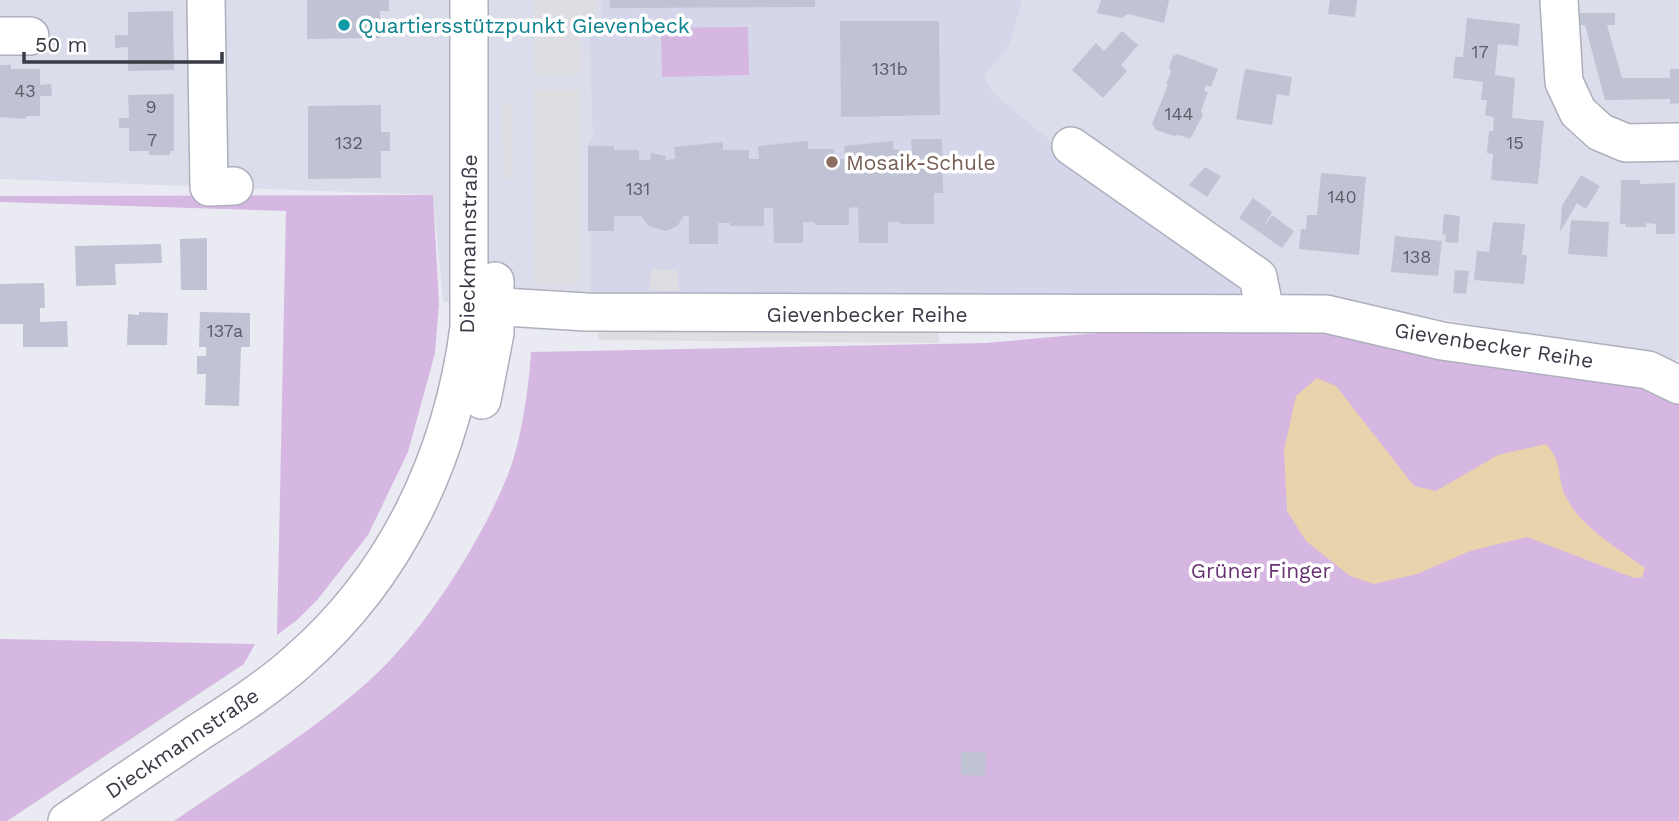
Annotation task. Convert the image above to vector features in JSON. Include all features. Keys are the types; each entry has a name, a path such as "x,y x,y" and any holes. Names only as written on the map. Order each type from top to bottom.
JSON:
{"street":[{"path":"206,0 211,188"},
{"name":"Dieckmannstraße","path":"111,821 241,734 303,688 354,640 396,589 432,532 452,491 470,446 495,333 483,306 469,0"},
{"name":"Dieckmannstraße","path":"67,821 279,677 316,644 365,588 393,549 413,513 444,441 464,362 483,306 494,0"},
{"path":"1559,0 1564,82 1578,112 1600,132 1626,143 1679,142"},
{"path":"1071,146 1258,277 1265,312"},
{"name":"Gievenbecker Reihe","path":"483,306 632,313 1326,314 1442,341 1648,370 1679,385"}],"shaded area":[{"path":"0,0 1679,0 1679,360 1329,300 443,302 433,195 0,179"},
{"path":"534,0 596,0 596,12 579,12 580,75 534,75"},
{"name":"Mosaik-Schule","path":"602,0 1022,0 1010,43 984,77 993,93 1103,185 1239,282 1237,300 591,291 589,139 593,138 589,30 602,29"},
{"path":"534,90 579,90 579,284 534,284"},
{"path":"502,105 511,105 511,178 503,178"},
{"path":"651,269 677,270 679,291 650,290"},
{"path":"598,323 939,325 939,343 598,340"},
{"path":"1317,378 1336,386 1414,486 1436,491 1498,455 1546,444 1558,465 1564,492 1574,510 1602,538 1645,568 1642,577 1634,578 1527,537 1470,551 1417,574 1374,584 1350,576 1306,541 1287,511 1284,450 1296,396"}],"green space":[{"path":"748,27 749,75 662,77 661,28"},
{"path":"433,195 439,304 435,353 408,452 368,535 318,599 277,635 286,211 0,202 0,196"},
{"name":"Grüner Finger","path":"1265,318 1643,378 1679,397 1679,821 174,821 325,717 372,678 412,636 466,557 507,477 524,415 531,352 986,343"},
{"path":"0,639 255,644 244,664 7,821 0,821"}],"building":[{"name":"Quartiersstützpunkt Gievenbeck","path":"307,0 389,0 389,11 380,11 380,38 307,39"},
{"path":"610,0 815,0 815,7 610,8"},
{"path":"1101,0 1169,0 1164,23 1128,14 1122,18 1097,13"},
{"path":"1330,0 1357,0 1355,17 1328,14"},
{"path":"173,11 174,70 128,71 128,47 115,48 115,35 128,35 128,12"},
{"path":"1578,13 1615,13 1615,25 1607,25 1622,78 1670,78 1670,69 1679,69 1679,103 1670,104 1670,99 1605,100 1585,25 1578,25"},
{"path":"1467,18 1520,24 1518,46 1498,44 1495,75 1515,78 1512,118 1544,121 1538,184 1491,180 1493,154 1487,153 1489,131 1493,131 1494,117 1485,115 1487,100 1481,100 1483,82 1453,78 1455,57 1463,57"},
{"path":"840,21 939,21 940,115 841,117"},
{"path":"1122,31 1138,45 1121,65 1127,71 1103,98 1072,70 1096,43 1104,51"},
{"path":"1178,54 1218,69 1211,87 1206,85 1204,91 1208,92 1201,111 1203,115 1190,139 1156,130 1152,124 1168,85 1166,84 1173,56"},
{"path":"0,65 11,65 11,69 40,69 40,85 51,84 52,96 40,96 40,116 27,116 24,119 0,117"},
{"path":"1245,69 1292,77 1289,96 1277,94 1272,125 1236,119"},
{"path":"174,94 174,151 170,151 170,155 149,155 149,151 129,151 129,128 119,128 119,118 129,118 128,95"},
{"path":"381,105 381,132 390,132 390,151 381,151 381,178 308,179 308,106"},
{"path":"911,139 942,139 943,193 934,193 934,224 888,222 888,243 859,243 858,207 849,208 849,225 815,225 815,222 803,222 803,243 774,243 773,208 764,208 764,226 730,226 730,223 718,223 718,244 689,244 689,216 684,216 677,226 666,231 649,226 641,216 614,216 614,231 588,231 588,146 639,150 639,160 650,160 651,153 666,156 665,160 675,159 674,147 723,142 723,150 749,150 749,159 759,159 758,146 808,141 808,149 834,149 834,159 845,159 844,146 893,141 893,149 912,152"},
{"path":"1205,167 1221,176 1207,197 1189,185"},
{"path":"1321,173 1366,177 1359,255 1299,249 1301,229 1306,229 1307,215 1317,215"},
{"path":"1581,175 1600,186 1586,209 1577,203 1560,232 1562,206"},
{"path":"1621,180 1640,180 1640,184 1675,183 1675,234 1656,234 1656,224 1626,227 1625,224 1620,224"},
{"path":"1253,198 1272,212 1262,229 1272,215 1294,231 1282,248 1239,218"},
{"path":"1444,214 1460,216 1458,243 1445,242 1446,235 1442,234"},
{"path":"1571,220 1609,222 1607,257 1568,254"},
{"path":"1493,222 1525,224 1522,255 1527,255 1524,284 1474,280 1477,251 1489,252"},
{"path":"1395,236 1442,241 1438,276 1391,272"},
{"path":"207,238 207,290 181,290 180,239"},
{"path":"161,244 162,263 115,264 116,285 76,286 75,246"},
{"path":"1455,270 1469,271 1466,294 1453,293"},
{"path":"44,283 45,308 40,308 40,322 67,321 68,347 23,347 23,324 0,324 0,284"},
{"path":"139,312 168,313 167,345 127,345 128,314 139,315"},
{"path":"200,312 250,313 250,347 241,347 239,406 205,405 206,374 197,374 197,356 206,356 206,347 199,347"},
{"path":"961,752 986,752 985,776 961,775"}],"place":[{"name":"Quartiersstützpunkt Gievenbeck","path":"344,25"},
{"name":"Mosaik-Schule","path":"832,162"}]}
